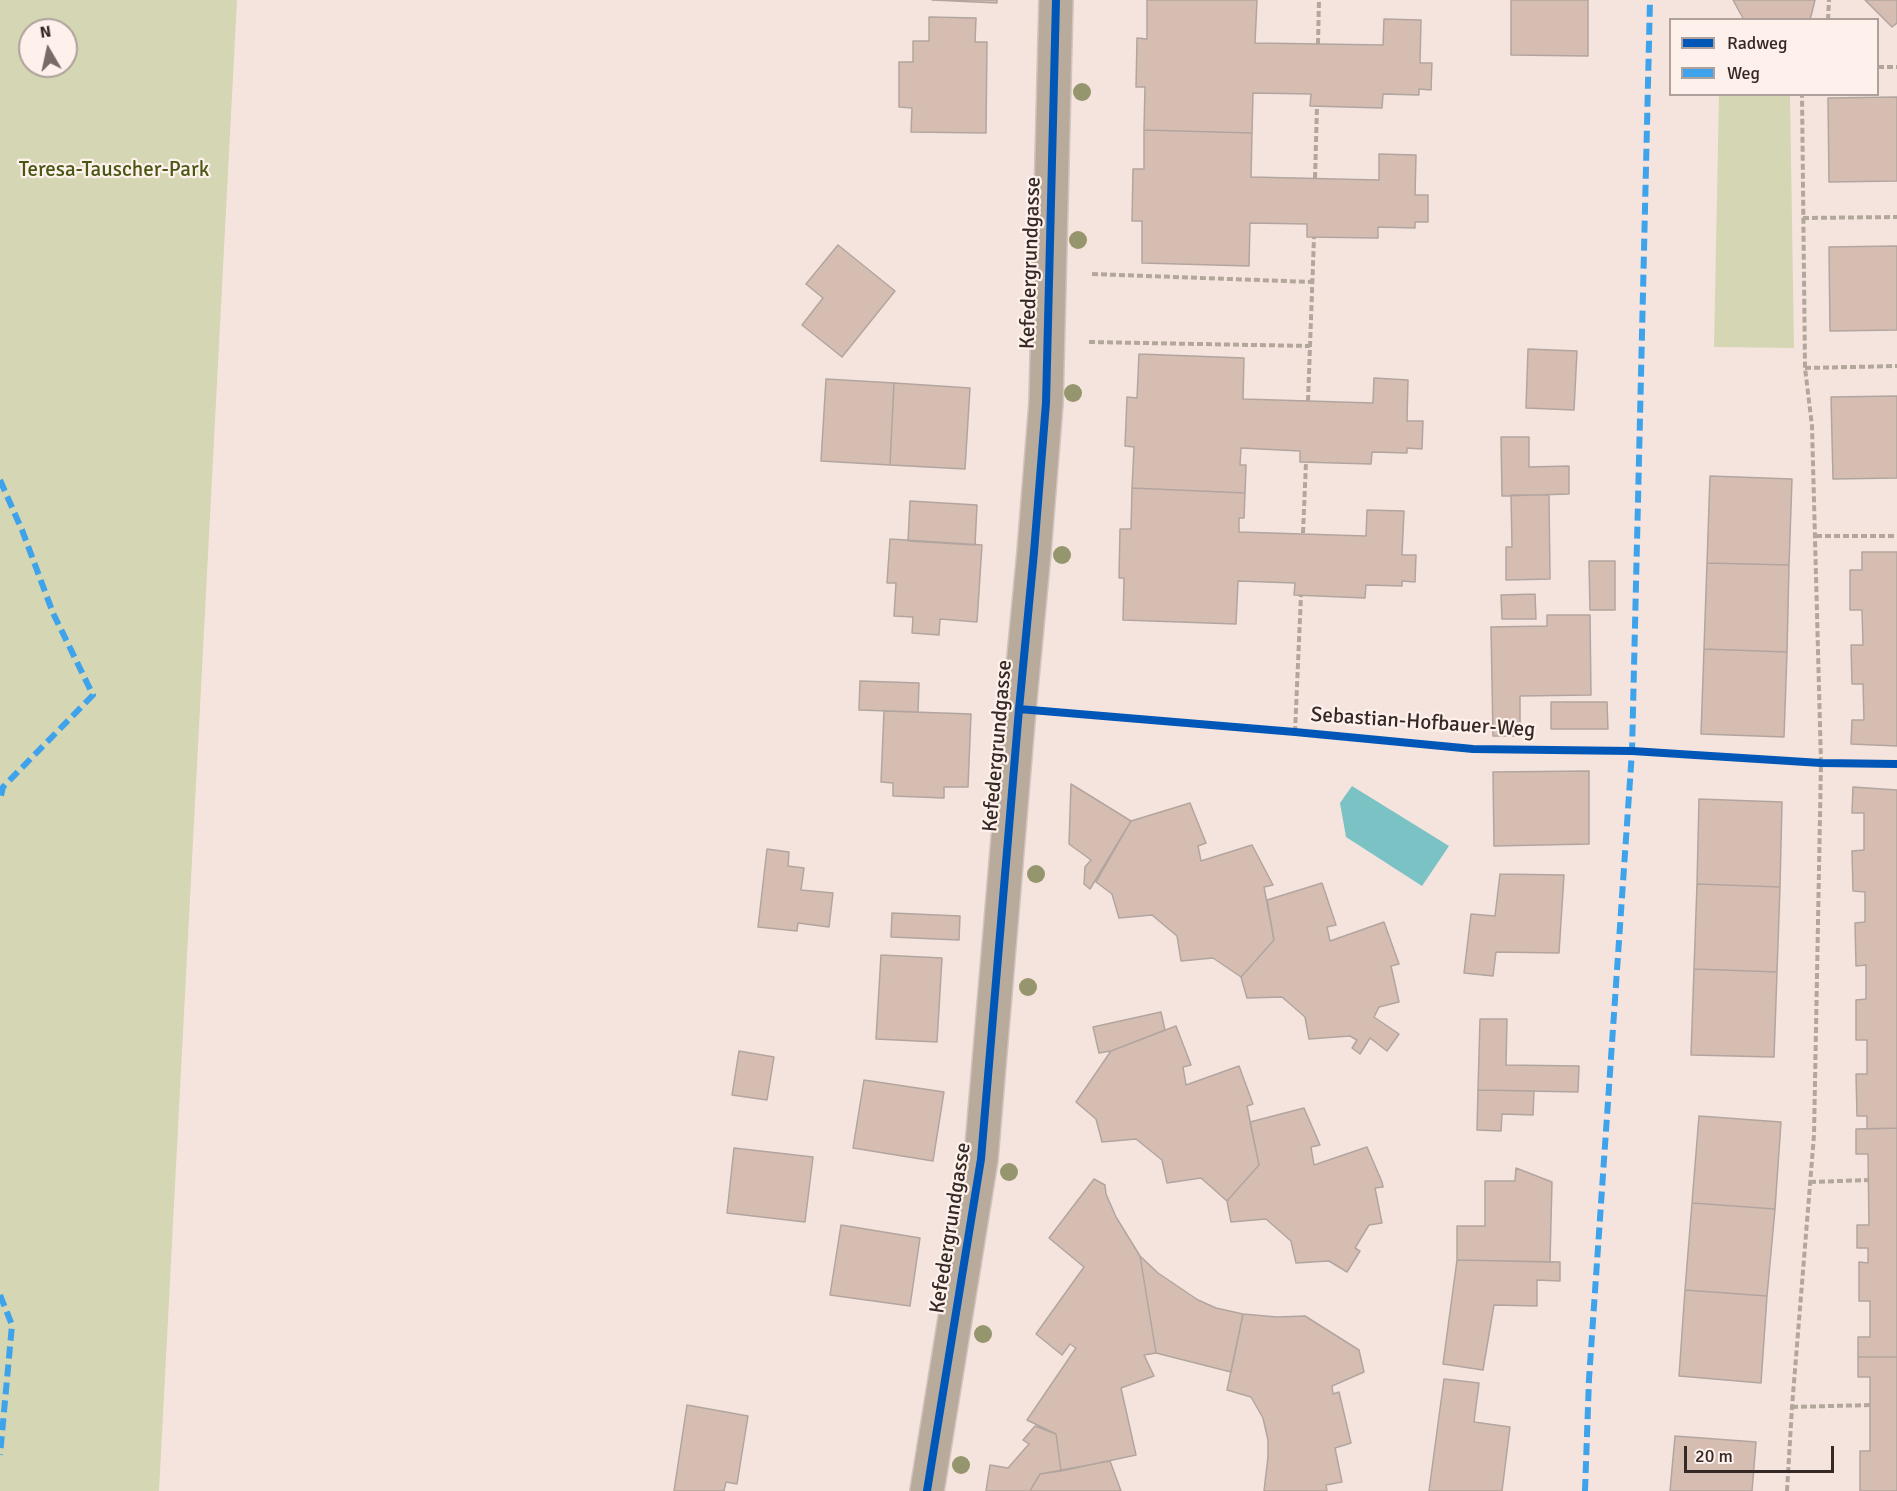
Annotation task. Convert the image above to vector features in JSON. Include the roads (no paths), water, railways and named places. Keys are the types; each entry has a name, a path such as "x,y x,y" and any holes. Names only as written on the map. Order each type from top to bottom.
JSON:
{"street":[{"name":"Kefedergrundgasse","path":"927,1491 981,1159 1034,552 1046,402 1056,0"}],"water":[{"path":"1352,786 1449,846 1422,886 1346,837 1340,803"}],"park label":[{"name":"Teresa-Tauscher-Park","path":"114,170"}]}
